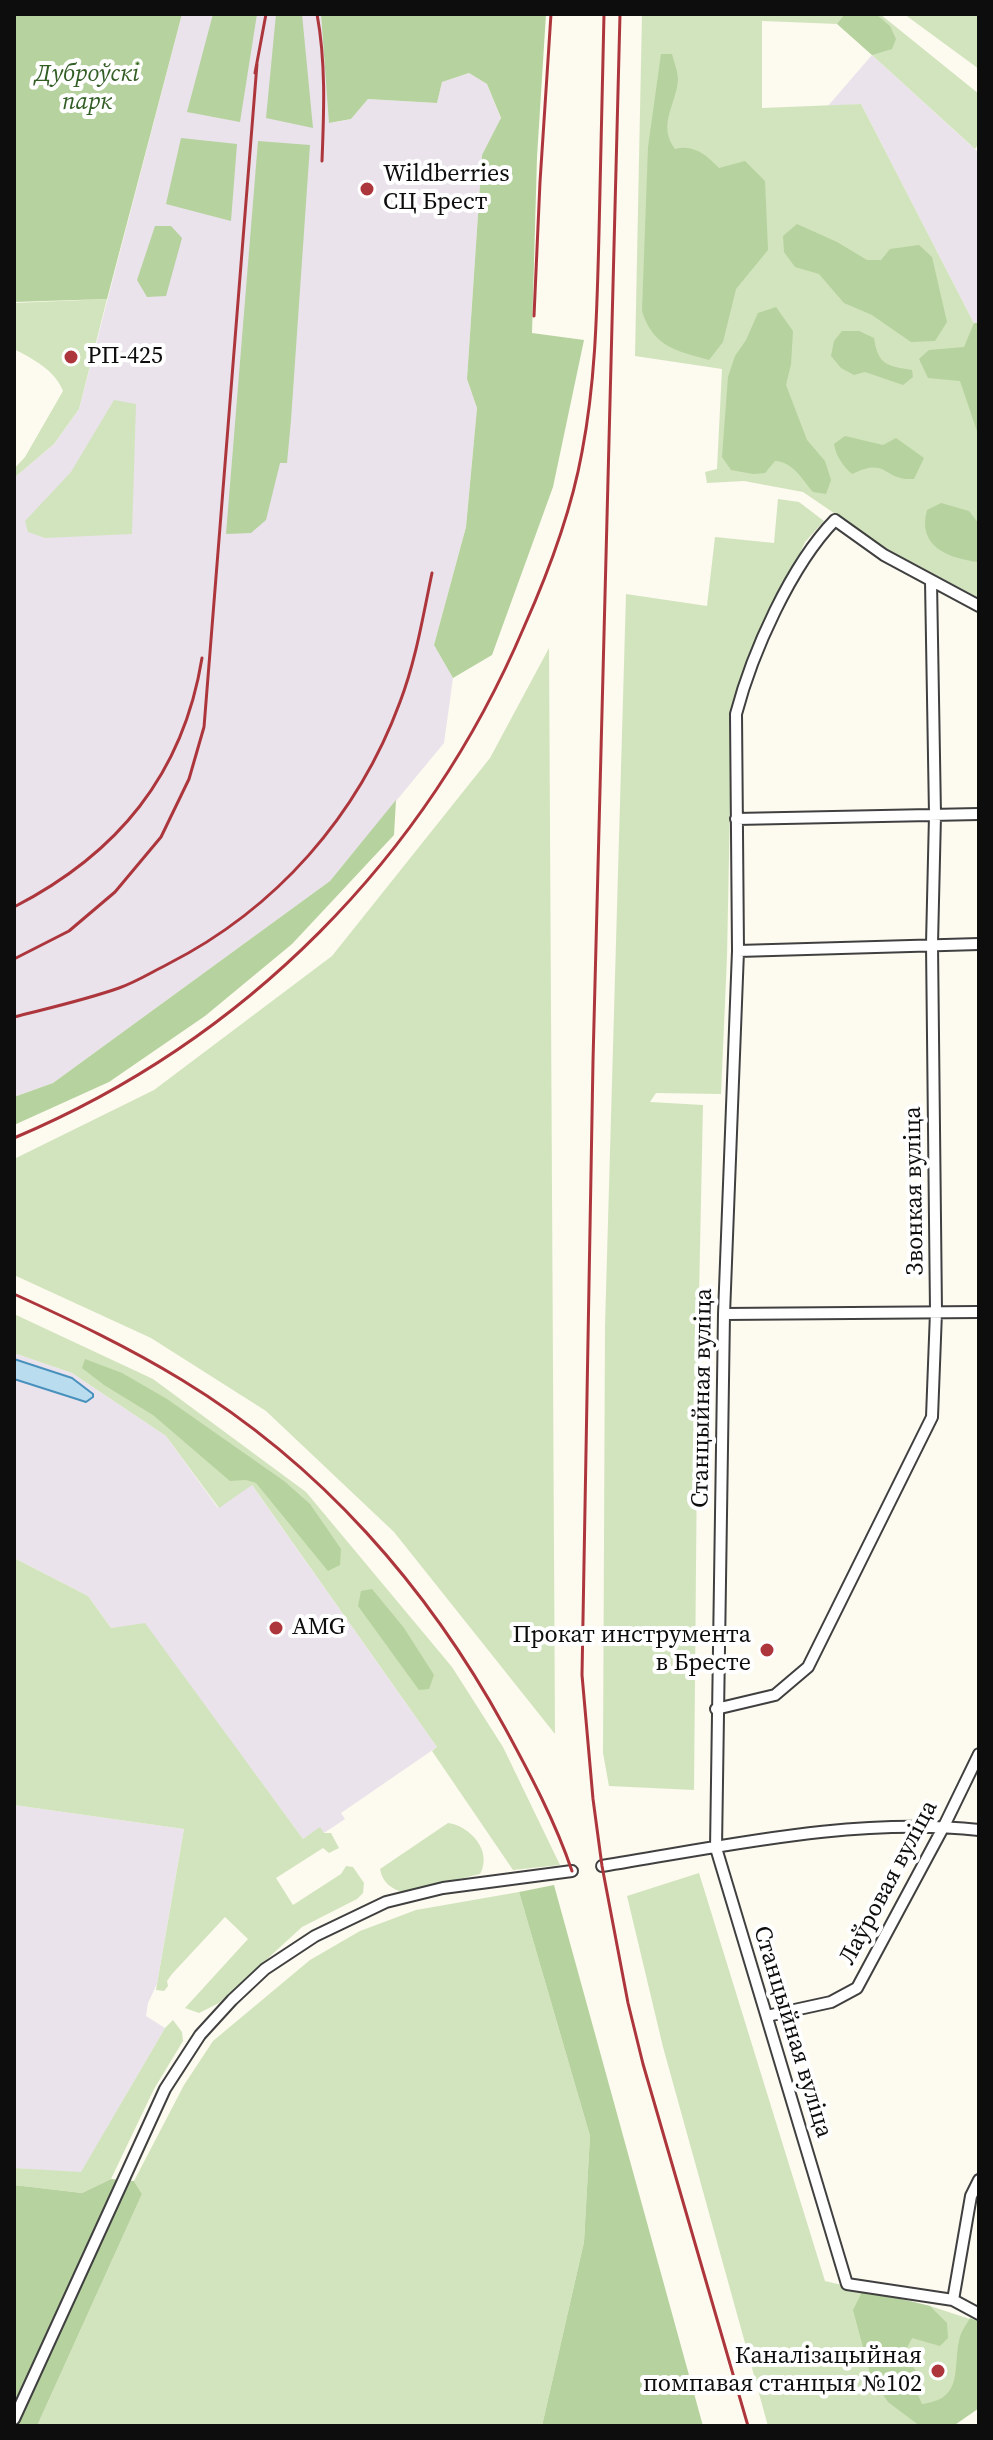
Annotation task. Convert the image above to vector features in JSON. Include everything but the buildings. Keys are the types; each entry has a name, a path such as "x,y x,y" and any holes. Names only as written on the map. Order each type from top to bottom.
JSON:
{"street":[{"name":"Станцыйная вуліца","path":"931,581 884,555 835,520 814,541 778,606 736,714 738,951 724,1314 716,1848 847,2284 953,2300"},
{"path":"931,581 979,606"},
{"name":"Звонкая вуліца","path":"716,1709 775,1695 808,1667 932,1417 936,1312 931,581"},
{"path":"736,819 979,814"},
{"path":"738,951 979,944"},
{"path":"724,1314 979,1312"},
{"name":"Лаўровая вуліца","path":"767,2016 831,2002 857,1988 979,1754"},
{"path":"602,1866 810,1833 890,1825 979,1830"},
{"path":"14,2419 165,2089 200,2035 232,2000 265,1969 315,1936 386,1902 443,1888 572,1871"},
{"path":"979,2180 971,2196 953,2300 979,2314"}],"shaded area":[{"path":"182,14 321,14 330,123 351,119 368,99 437,103 442,82 469,73 487,84 501,119 482,155 467,379 477,408 466,527 434,645 453,678 444,743 330,881 53,1083 14,1097 14,478 54,444 79,409"},
{"path":"872,55 979,153 979,333 861,104 827,107"},
{"path":"14,1353 72,1373 166,1436 218,1508 251,1484 437,1747 341,1813 345,1819 324,1833 320,1828 303,1839 145,1624 111,1628 88,1596 14,1558"},
{"path":"14,1805 184,1829 157,1984 146,2016 165,2028 81,2173 14,2168"}],"green space":[{"name":"Дуброўскі парк","path":"14,14 182,14 107,299 14,302"},
{"path":"213,14 257,14 240,122 187,112"},
{"path":"276,14 302,14 313,128 266,118"},
{"path":"321,14 546,14 537,157 532,333 584,340 553,487 492,655 453,678 434,645 466,527 477,408 467,379 482,155 501,118 487,84 469,73 442,82 437,103 368,99 351,119 329,123"},
{"path":"642,14 880,14 979,94 979,143 975,149 838,24 762,21 762,108 861,104 979,333 979,598 887,549 803,492 744,481 707,483 705,472 717,469 722,369 635,356"},
{"path":"845,14 876,14 890,26 896,39 892,49 872,55 837,24"},
{"path":"904,14 979,14 979,69"},
{"path":"661,54 672,54 678,77 668,123 670,140 675,149 694,149 719,168 745,161 765,181 768,250 736,289 723,342 709,360 668,346 653,333 642,311 648,147"},
{"path":"181,138 237,144 231,221 166,204"},
{"path":"258,141 310,145 291,420 287,463 280,463 266,520 251,533 226,534"},
{"path":"797,224 867,260 881,260 890,249 919,245 932,257 947,322 935,341 911,342 872,315 844,303 819,274 795,267 784,252 783,236"},
{"path":"155,226 171,226 182,238 166,296 147,297 137,280"},
{"path":"107,299 79,409 54,444 14,478 14,469 25,457 63,391 49,371 14,349 14,303"},
{"path":"776,307 793,331 786,385 807,440 825,461 831,480 826,494 813,492 787,464 775,461 765,473 753,474 731,470 722,457 728,377 735,356 758,313"},
{"path":"974,323 979,323 979,437 960,381 928,378 919,359 929,350 964,347"},
{"path":"842,331 859,331 874,338 878,354 885,363 912,370 913,377 903,385 865,372 854,375 841,368 831,356 834,341"},
{"path":"114,400 136,404 132,534 45,538 28,532 25,521 71,472"},
{"path":"845,436 883,445 896,438 924,458 914,479 896,477 873,467 852,474 840,460 834,444"},
{"path":"778,499 799,502 824,521 805,542 732,704 721,1094 656,1093 650,1102 703,1105 694,1790 609,1786 603,1753 605,1326 626,594 707,606 715,537 774,543"},
{"path":"941,503 969,511 979,524 978,562 946,553 931,541 926,533 927,510"},
{"path":"549,648 555,1734 394,1532 266,1411 151,1338 14,1275 14,1159 154,1090 332,956 490,758"},
{"path":"396,800 394,835 292,944 205,1016 109,1082 14,1125 14,1097 53,1083 330,881"},
{"path":"14,1314 153,1379 306,1492 452,1667 503,1747 560,1865 513,1870 432,1751 437,1747 252,1485 219,1508 166,1436 72,1373 14,1353"},
{"path":"85,1359 122,1373 167,1399 284,1481 310,1504 341,1549 340,1565 328,1571 256,1483 230,1481 153,1415 82,1368"},
{"path":"14,1558 88,1596 111,1628 145,1623 303,1839 320,1827 324,1833 331,1833 339,1848 329,1853 323,1848 276,1878 293,1905 341,1874 346,1866 353,1867 364,1883 363,1893 357,1899 302,1927 219,2003 199,2013 185,2008 248,1939 225,1917 172,1974 164,1991 156,1990 184,1829 14,1805"},
{"path":"372,1589 404,1628 434,1675 429,1689 419,1690 358,1606 361,1591"},
{"path":"448,1823 464,1829 477,1841 484,1857 480,1874 404,1892 388,1885 380,1869"},
{"path":"699,1873 825,2281 930,2306 979,2322 979,2408 954,2426 768,2426 663,2047 627,1896"},
{"path":"554,1885 703,2426 542,2426 584,2242 590,2136 519,1892"},
{"path":"519,1892 590,2136 584,2242 542,2426 37,2426 142,2194 134,2181 184,2085 213,2041 310,1960 360,1931 416,1910"},
{"path":"173,2020 182,2032 183,2041 154,2089 111,2179 82,2193 14,2185 14,2168 81,2172 165,2028"},
{"path":"111,2179 134,2181 142,2194 37,2426 14,2426 14,2185 82,2193"},
{"path":"863,2290 930,2306 947,2323 948,2338 940,2346 912,2338 904,2354 916,2371 915,2388 922,2404 935,2401 950,2390 961,2335 970,2318 979,2322 979,2408 954,2425 920,2426 888,2402 871,2377 853,2310"}],"water":[{"path":"14,1359 72,1378 93,1397 86,1402 14,1379"}],"railway":[{"path":"255,73 266,14"},
{"path":"317,14 323,69 322,161"},
{"path":"534,316 551,14"},
{"path":"14,1138 99,1097 178,1049 251,994 319,932 381,864 436,791 483,711 524,627 550,563 572,497 582,452 593,370 596,316 604,14"},
{"path":"620,14 593,1061 582,1675 602,1866 628,2003 748,2426"},
{"path":"14,959 69,931 115,892 161,837 189,779 204,727 257,64"},
{"path":"14,1017 119,988 168,964 244,916 309,855 337,820 382,744 410,670 432,573"},
{"path":"14,907 84,862 114,836 140,806 179,739 193,700 202,658"},
{"path":"14,1294 141,1356 182,1380 232,1413 325,1490 405,1578 475,1676 533,1780 572,1871"}],"place":[{"name":"Wildberries СЦ Брест","path":"367,189"},
{"name":"РП-425","path":"71,357"},
{"name":"AMG","path":"276,1628"},
{"name":"Прокат инструмента в Бресте","path":"767,1650"},
{"name":"Каналізацыйная помпавая станцыя №102","path":"938,2371"}]}
